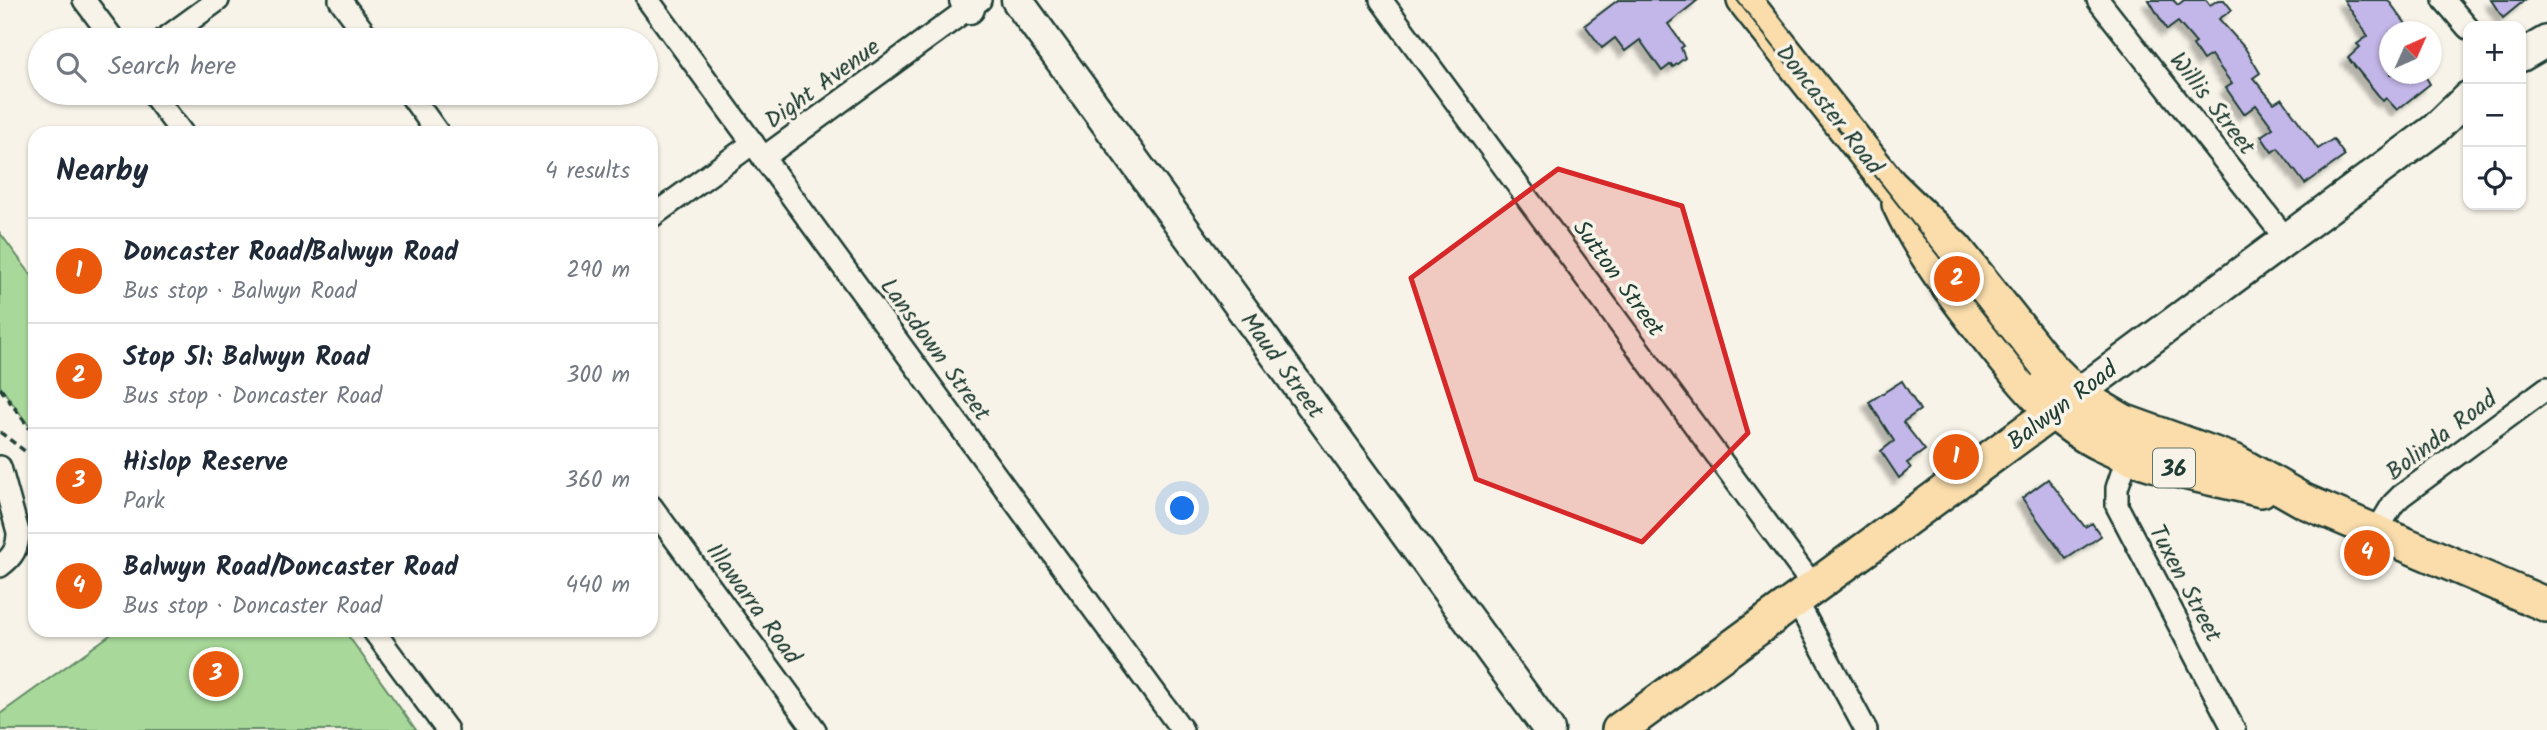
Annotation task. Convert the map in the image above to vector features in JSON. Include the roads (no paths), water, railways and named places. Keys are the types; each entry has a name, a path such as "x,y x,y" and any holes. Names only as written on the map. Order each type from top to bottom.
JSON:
{"main road":[{"name":"Doncaster Road","path":"1744,0 1890,185 1922,248 1947,285 2027,387 2245,466 2304,501 2547,605"},
{"name":"Balwyn Road","path":"1619,730 2065,403"},
{"name":"Doncaster Road","path":"2065,403 2084,436 2128,455 2304,501"}],"street":[{"path":"84,0 105,28"},
{"path":"180,28 218,0"},
{"path":"340,0 361,28"},
{"name":"Lansdown Street","path":"648,0 1182,730"},
{"name":"Maud Street","path":"1017,0 1549,730"},
{"name":"Sutton Street","path":"1381,0 1805,594 1866,730"},
{"name":"Willis Street","path":"2098,0 2286,239"},
{"path":"2444,0 2463,24"},
{"name":"Dight Avenue","path":"658,213 758,150 971,3"},
{"path":"2526,53 2547,41"},
{"path":"2526,68 2547,58"},
{"name":"Balwyn Road","path":"2065,403 2435,129 2463,102"},
{"path":"161,105 177,126"},
{"path":"418,105 434,126"},
{"name":"Balwyn Road","path":"2435,129 2463,116"},
{"name":"Bolinda Road","path":"2376,532 2393,503 2401,496 2547,388"},
{"name":"Tuxen Street","path":"2128,455 2116,488 2117,506 2234,730"},
{"path":"0,467 18,532 18,542 13,555 0,566"},
{"name":"Illawarra Road","path":"658,516 815,730"},
{"path":"378,637 447,730"}],"tram line":[{"path":"1737,0 2032,375"}],"place":[{"name":"Stop 51: Balwyn Road","path":"1957,279"},
{"name":"Doncaster Road/Balwyn Road","path":"1956,457"},
{"name":"Balwyn Road/Doncaster Road","path":"2367,553"},
{"name":"Hislop Reserve","path":"216,674"}]}
